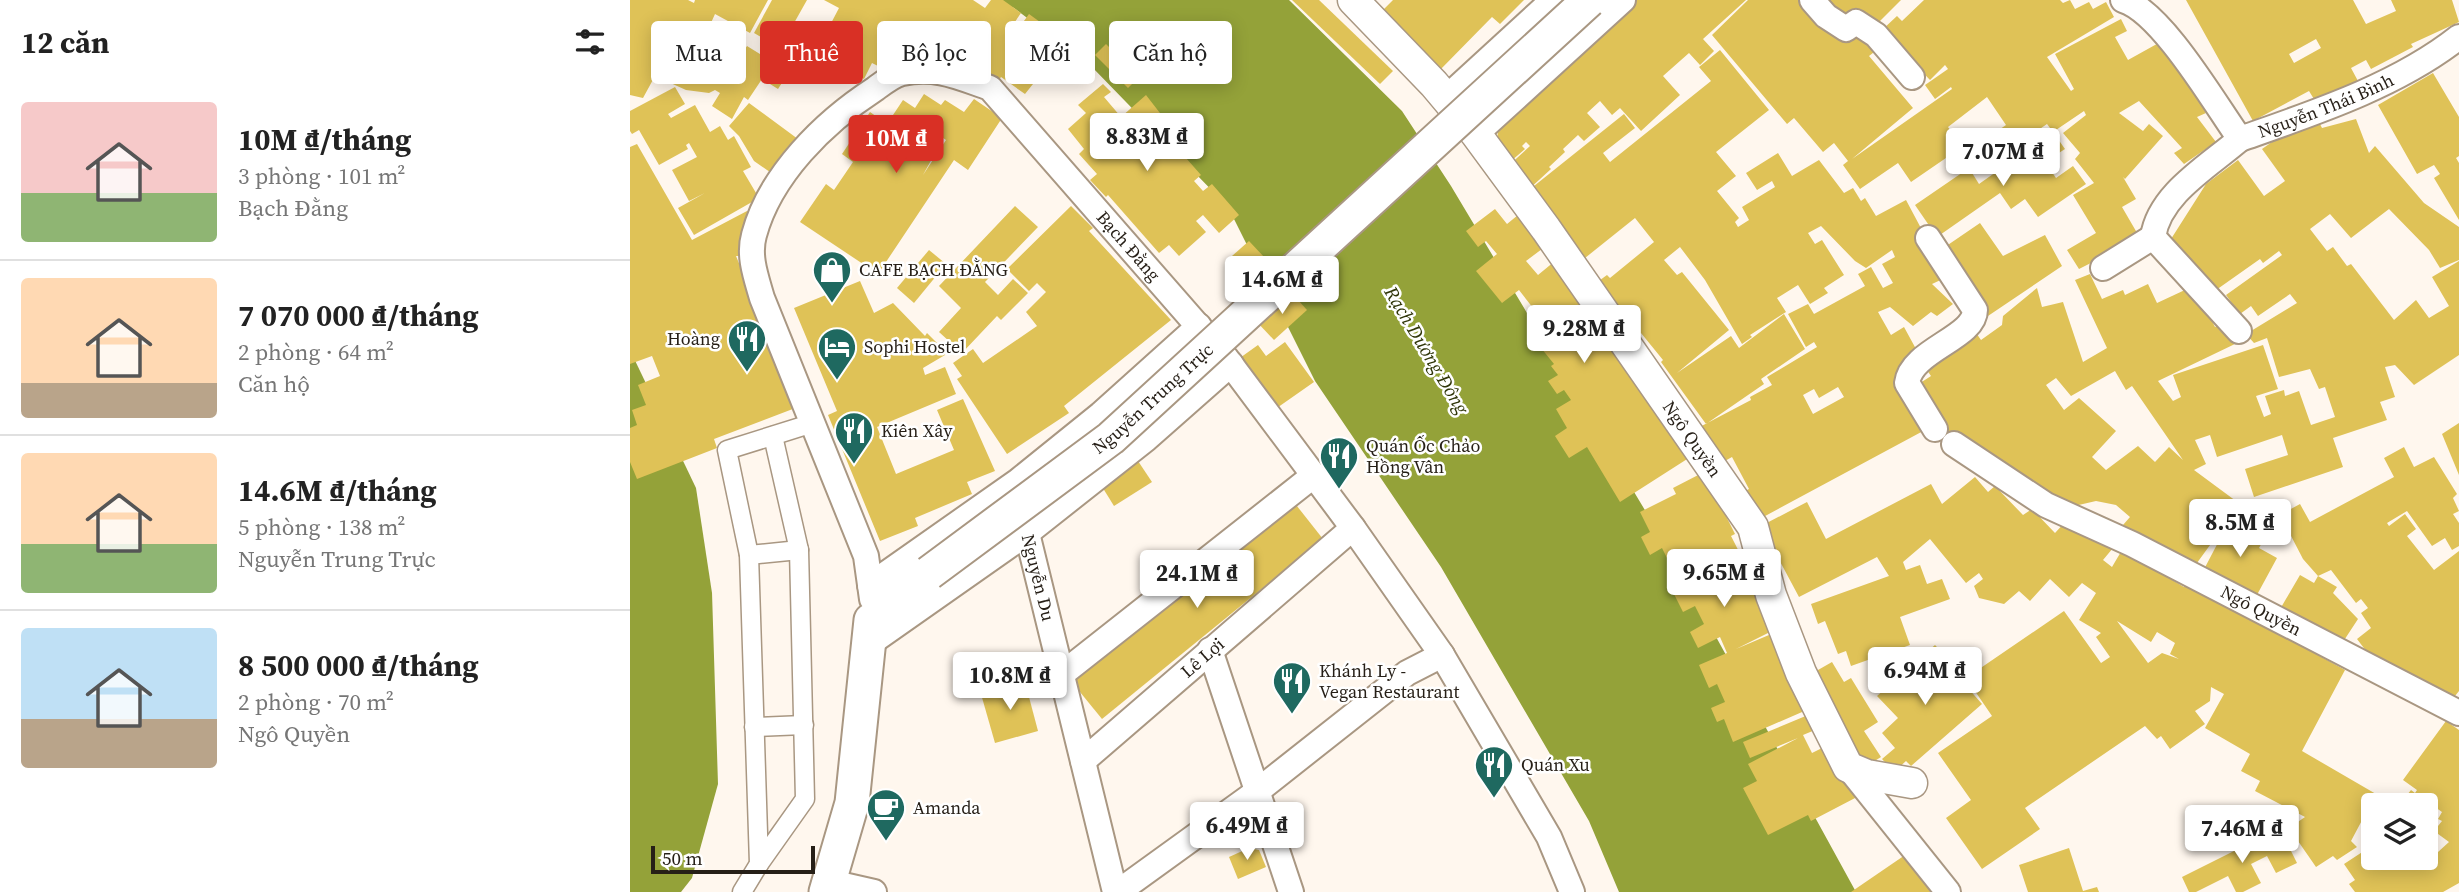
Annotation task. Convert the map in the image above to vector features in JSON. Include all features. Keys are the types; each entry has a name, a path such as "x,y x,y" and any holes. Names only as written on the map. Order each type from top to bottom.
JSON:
{"main road":[{"name":"Nguyễn Trung Trực","path":"873,610 929,573 1111,438 1589,0"},
{"path":"828,887 852,803 873,610"}],"street":[{"name":"Ngô Quyền","path":"1353,0 1446,98 1476,134 1546,229 1754,527 1772,595 1801,673 1848,767"},
{"path":"1446,98 1553,0"},
{"path":"1476,134 1623,0"},
{"path":"1812,0 1826,16 1846,29 1856,22 1876,35 1912,77"},
{"name":"Nguyễn Thái Bình","path":"2134,1 2164,32 2240,139 2348,98 2417,66 2459,37"},
{"name":"Bạch Đằng","path":"873,610 866,556 762,298 752,263 753,237 770,194 797,159 847,107 899,73 936,69 990,88 1231,364 1353,528 1442,655 1549,838 1572,892"},
{"path":"2239,331 2153,237 2155,221 2165,204 2240,139"},
{"path":"2103,268 2153,237"},
{"name":"Ngô Quyền","path":"1928,238 1975,310 1971,324 1930,352 1908,377 1908,383 1945,436 2046,505 2132,544 2459,713"},
{"path":"873,610 1199,326"},
{"name":"Nguyễn Trung Trực","path":"1146,439 1231,364"},
{"path":"759,864 749,555 727,450 813,423"},
{"path":"742,892 805,799 799,550 773,436"},
{"name":"Nguyễn Du","path":"1117,892 1027,533 1146,439"},
{"path":"1062,674 1313,476"},
{"name":"Lê Lợi","path":"1083,761 1353,528"},
{"path":"873,610 1027,533"},
{"path":"749,555 799,550"},
{"path":"1210,650 1255,793 1290,892"},
{"path":"1117,892 1255,793 1407,673 1442,655"},
{"path":"754,727 804,724"},
{"path":"1848,767 1867,775 1912,783"},
{"path":"1848,767 1948,892"},
{"path":"828,887 874,892"}],"water":[{"name":"Rạch Dương Đông","path":"994,0 1289,0 1402,111 1451,186 1664,542 1856,892 1619,892 1589,821 1441,567 1315,381 1228,207 1095,70 1095,21 1031,21 1014,8"},
{"path":"630,350 696,488 712,593 718,784 692,878 681,892 630,892"}],"building":[{"path":"630,0 688,0 694,3 695,0 768,0 750,33 746,31 746,21 728,21 715,14 712,21 651,21 651,83 643,98 630,95"},
{"path":"772,0 807,0 795,21 761,21"},
{"path":"824,0 973,0 985,8 991,0 1003,0 1021,13 1016,21 1005,21 1005,80 1001,77 995,86 991,83 991,21 877,21 877,66 872,63 864,79 863,21 832,21 839,8"},
{"path":"1292,0 1319,0 1393,71 1380,84"},
{"path":"1393,0 1524,0 1500,24 1492,17 1439,71 1379,14"},
{"path":"1637,0 1746,0 1703,39 1714,51 1700,65 1689,53 1663,76 1680,95 1641,131 1620,108 1612,115 1600,101 1587,113 1600,127 1584,141 1578,135 1563,149 1565,152 1549,167 1551,169 1527,191 1506,168 1530,146 1526,142 1522,146 1525,149 1510,162 1497,149 1498,127"},
{"path":"1748,0 1808,0 1856,24 1882,46 1869,56 1913,108 1852,159 1952,89 1951,87 1935,99 1925,85 1948,69 1945,65 1930,80 1882,30 1897,16 1902,21 1924,0 2060,0 2063,3 2070,0 2075,9 2089,2 2093,9 2106,2 2114,17 2047,57 2071,91 2074,89 2055,54 2121,19 2127,31 2115,37 2128,60 2164,40 2206,113 2197,117 2216,142 2184,164 2174,153 2182,148 2139,101 2119,113 2143,131 2149,124 2163,136 2125,179 2123,177 2136,199 2122,207 2140,238 2079,269 2067,250 2096,233 2073,195 2094,183 2075,159 2080,153 2063,133 2086,115 2084,111 2053,132 2047,124 2003,154 1990,136 2006,125 1987,97 1948,127 1962,147 1911,182 1898,163 1860,189 1843,165 1848,161 1834,143 1823,152 1794,118 1787,124 1712,35"},
{"path":"1816,0 1901,0 1870,31 1847,24"},
{"path":"2186,0 2353,0 2366,24 2396,11 2391,0 2452,0 2459,22 2411,44 2413,47 2371,69 2366,60 2351,68 2358,81 2317,104 2309,91 2253,121","holes":["2316,39 2321,48 2294,63 2289,54"]},
{"path":"1029,14 1039,21 1024,21"},
{"path":"760,22 760,36 754,33"},
{"path":"1106,44 1109,47 1109,69 1095,55"},
{"path":"746,48 760,54 760,82 748,100 744,97 732,119 712,106 720,93 715,90 709,93 686,90 673,84 746,84"},
{"path":"1720,50 1769,110 1716,152 1736,176 1717,191 1739,218 1735,222 1738,227 1749,220 1742,207 1775,187 1772,181 1757,190 1746,173 1778,153 1792,176 1819,160 1844,193 1853,188 1861,201 1865,198 1876,216 1906,200 1947,277 1932,284 1953,304 1937,316 1931,312 1913,326 1890,307 1878,312 1891,335 1904,327 1922,360 1896,376 1925,430 1754,522 1739,494 1749,489 1732,457 1714,467 1694,430 1706,424 1661,362 1663,360 1641,333 1638,335 1596,283 1607,275 1610,278 1654,242 1635,218 1580,262 1524,194 1624,114 1635,128 1603,153 1610,162 1711,81 1699,67","holes":["1821,226 1855,261 1866,268 1892,250 1895,257 1882,264 1893,283 1883,288 1871,267 1858,274 1865,286 1814,314 1808,304 1788,314 1806,347 1814,342 1817,347 1767,377 1772,385 1750,397 1751,400 1708,423 1764,384 1761,379 1805,349 1784,314 1739,348 1731,336 1677,373 1729,330 1682,272 1677,275 1664,260 1680,247 1705,280 1742,344 1752,337 1750,335 1786,312 1777,298 1798,285 1810,304 1828,293 1824,288 1844,275 1822,240 1815,244 1808,233","1838,387 1844,397 1813,414 1803,395 1814,389 1819,398"]},
{"path":"2433,73 2459,117 2459,156 2456,158 2459,163 2459,220 2434,178 2440,174 2434,165 2417,174 2378,105"},
{"path":"1011,84 1033,84 1025,94"},
{"path":"1103,84 1111,92 1104,97 1121,117 1146,95 1177,135 1171,141 1201,175 1194,181 1203,191 1212,184 1239,215 1219,233 1203,215 1196,221 1206,232 1179,256 1169,245 1159,253 1108,195 1106,197 1090,180 1097,174 1079,154 1084,149 1068,129 1086,113 1078,105"},
{"path":"675,87 685,104 668,114 671,118 695,105 710,132 720,126 728,140 734,136 751,167 743,171 759,198 694,235 678,208 705,193 689,201 672,170 697,157 689,143 686,145 688,149 659,165 639,130 632,134 630,131 630,111"},
{"path":"924,94 941,105 945,100 964,112 974,99 1002,118 968,170 954,160 878,274 800,222 826,184 834,190 853,162 842,154 870,112 887,124 903,100 915,108","holes":["927,127 946,140 923,175 934,155 916,143"]},
{"path":"749,103 802,142 777,177 754,161 739,136 729,126"},
{"path":"2356,119 2369,153 2375,146 2424,203 2459,227 2459,260 2440,268 2429,250 2389,209 2351,238 2330,214 2310,229 2327,251 2333,247 2347,266 2351,264 2394,320 2416,300 2429,318 2449,306 2432,277 2459,261 2459,355 2414,385 2395,365 2385,367 2395,397 2380,402 2387,420 2333,438 2343,467 2254,497 2245,469 2288,455 2282,435 2217,457 2210,435 2195,440 2206,464 2194,470 2240,504 2194,567 2123,525 2130,517 2116,505 2096,501 2070,507 1949,435 1914,387 1931,376 1922,363 1972,327 1981,340 2002,325 2003,316 2037,288 2042,307 2063,302 2083,362 2107,348 2075,280 2090,274 2102,299 2123,290 2125,295 2148,284 2157,303 2187,289 2208,313 2215,327 2226,321 2237,343 2158,381 2173,401 2181,397 2173,375 2263,345 2278,389 2256,396 2264,417 2271,414 2265,396 2284,390 2285,396 2299,391 2311,425 2335,417 2325,387 2319,389 2310,369 2279,377 2267,338 2254,343 2246,334 2297,303 2290,294 2258,316 2251,306 2240,314 2226,295 2282,255 2279,251 2263,263 2260,259 2209,295 2171,239 2206,184 2238,160 2264,196 2285,181 2262,149 2296,125 2319,122 2322,128","holes":["2115,371 2126,390 2132,386 2183,460 2169,447 2155,462 2138,446 2106,470 2092,457 2116,431 2079,398 2064,410 2046,385 2056,378 2071,396"]},
{"path":"2053,132 2065,149 2045,162 2056,178 2073,166 2086,184 2038,217 2025,199 2011,209 2000,193 1937,237 1915,205 1969,168 1979,184"},
{"path":"637,144 692,240 747,211 756,218 746,256 736,256 798,407 714,439 717,448 637,479 630,462 630,428 637,425 632,410 646,405 638,385 660,376 652,356 630,364 630,147"},
{"path":"1015,206 1038,227 985,282 998,295 1013,279 1028,293 1001,320 997,316 962,353 939,332 961,308 939,286"},
{"path":"1071,206 1093,228 1089,231 1171,320 1064,406 1069,413 1007,454 957,379 962,376 953,363 973,349 983,363 1037,326 1026,312 1046,292 1037,283 1029,291 1007,269"},
{"path":"1495,209 1507,224 1523,211 1546,246 1526,261 1538,275 1555,261 1695,454 1620,502 1587,447 1569,458 1555,436 1567,428 1556,409 1571,400 1564,390 1557,394 1548,381 1558,375 1551,366 1554,364 1537,343 1548,335 1530,312 1533,308 1519,290 1502,303 1476,271 1497,254 1486,241 1478,247 1466,231"},
{"path":"1980,223 2003,256 2045,235 2062,266 1985,318 1939,251"},
{"path":"1249,241 1265,258 1248,273 1232,256"},
{"path":"929,250 946,264 914,303 897,288"},
{"path":"860,281 874,313 893,303 925,336 927,333 943,349 945,355 923,368 925,375 945,367 956,394 877,427 896,474 954,450 937,410 963,399 995,471 967,482 972,494 915,518 918,526 880,541 828,415 837,411 794,308"},
{"path":"1290,291 1307,310 1274,340 1256,321"},
{"path":"1285,342 1314,382 1274,410 1237,360 1258,345 1266,356"},
{"path":"2459,423 2459,475 2442,434"},
{"path":"2404,447 2414,467 2434,457 2457,494 2453,498 2459,511 2453,514 2459,523 2459,546 2452,550 2445,538 2432,546 2407,511 2387,523 2389,526 2405,514 2416,529 2407,536 2434,570 2459,551 2459,691 2451,701 2376,664 2357,639 2371,628 2361,613 2368,608 2361,599 2356,603 2331,570 2318,576 2303,559 2289,532 2284,535 2267,522 2300,504 2310,522 2394,477 2384,458"},
{"path":"1138,461 1152,482 1114,506 1101,485"},
{"path":"1704,472 1735,534 1731,536 1778,628 1736,649 1776,632 1809,709 1733,742 1724,719 1717,722 1711,708 1725,702 1717,684 1709,688 1699,665 1727,653 1720,637 1698,648 1690,632 1704,624 1695,606 1683,612 1668,582 1677,578 1662,548 1650,555 1641,537 1650,532 1640,512 1676,494 1673,488"},
{"path":"1975,477 1988,492 1995,486 2023,515 2032,509 2055,533 2067,520 2113,548 2103,560 2112,567 2122,550 2184,587 2187,583 2345,670 2302,751 2374,793 2361,793 2361,822 2351,841 2357,847 2337,860 2333,856 2316,867 2289,828 2305,817 2255,791 2260,781 2241,771 2250,754 2205,728 2224,694 2211,687 2210,701 2195,711 2205,724 2170,749 2161,736 2157,739 2145,726 2025,808 2040,829 1982,869 1946,818 1971,800 1938,753 1992,716 1966,678 2064,611 2101,663 2110,657 2096,637 2101,633 2079,620 2096,593 2082,583 2069,597 2050,579 2030,601 2019,591 2004,604 1979,598 1974,586 1983,579 1979,573 1966,583 1930,539 1903,562 1906,570 1920,565 1927,584 1942,579 1950,599 1900,617 1910,645 1851,666 1846,651 1838,654 1825,621 1818,624 1811,604 1889,576 1877,557 1799,597 1761,526 1807,502 1826,539 1931,484 1942,504","holes":["2117,621 2151,642 2157,632 2175,643 2170,654 2179,659 2162,653 2148,663"]},
{"path":"1293,501 1323,539 1102,719 1071,681"},
{"path":"2235,510 2270,528 2259,548 2277,558 2252,604 2200,577"},
{"path":"2300,575 2314,583 2318,576 2337,587 2333,593 2358,619 2339,648 2276,616"},
{"path":"1935,645 1956,667 1952,670 1982,704 1911,766 1906,761 1894,772 1882,759 1895,748 1882,733 1898,718 1877,696"},
{"path":"1832,662 1844,682 1851,678 1878,722 1864,731 1881,757 1862,769 1804,678"},
{"path":"1025,682 1038,731 995,743 981,694"},
{"path":"1808,715 1815,730 1803,735 1812,753 1824,747 1857,797 1811,821 1808,815 1768,835 1743,788 1757,781 1748,764 1798,738 1750,758 1743,742"},
{"path":"2446,721 2459,730 2459,883 2443,892 2355,892 2349,884 2355,880 2344,864 2361,853 2361,870 2438,870 2438,852 2449,842 2438,834 2438,826 2442,821 2438,819 2442,812 2438,809 2438,793 2415,793 2417,790 2403,780"},
{"path":"2274,831 2283,848 2288,845 2297,863 2276,873 2267,856 2251,864 2261,883 2243,892 2236,892 2228,876 2196,892 2189,892 2182,877"},
{"path":"1249,848 1259,850 1266,867 1238,879 1229,857"},
{"path":"2069,848 2083,891 2097,887 2099,892 2028,892 2019,865"},
{"path":"1908,853 1937,892 1851,892"}],"place":[{"name":"CAFE BẠCH ĐẰNG","path":"832,304"},
{"name":"Hoàng","path":"747,373"},
{"name":"Sophi Hostel","path":"837,381"},
{"name":"Kiên Xây","path":"854,465"},
{"name":"Quán Ốc Chảo Hồng Vân","path":"1339,490"},
{"name":"Khánh Ly - Vegan Restaurant","path":"1292,715"},
{"name":"Quán Xu","path":"1494,799"},
{"name":"Amanda","path":"886,842"}]}
